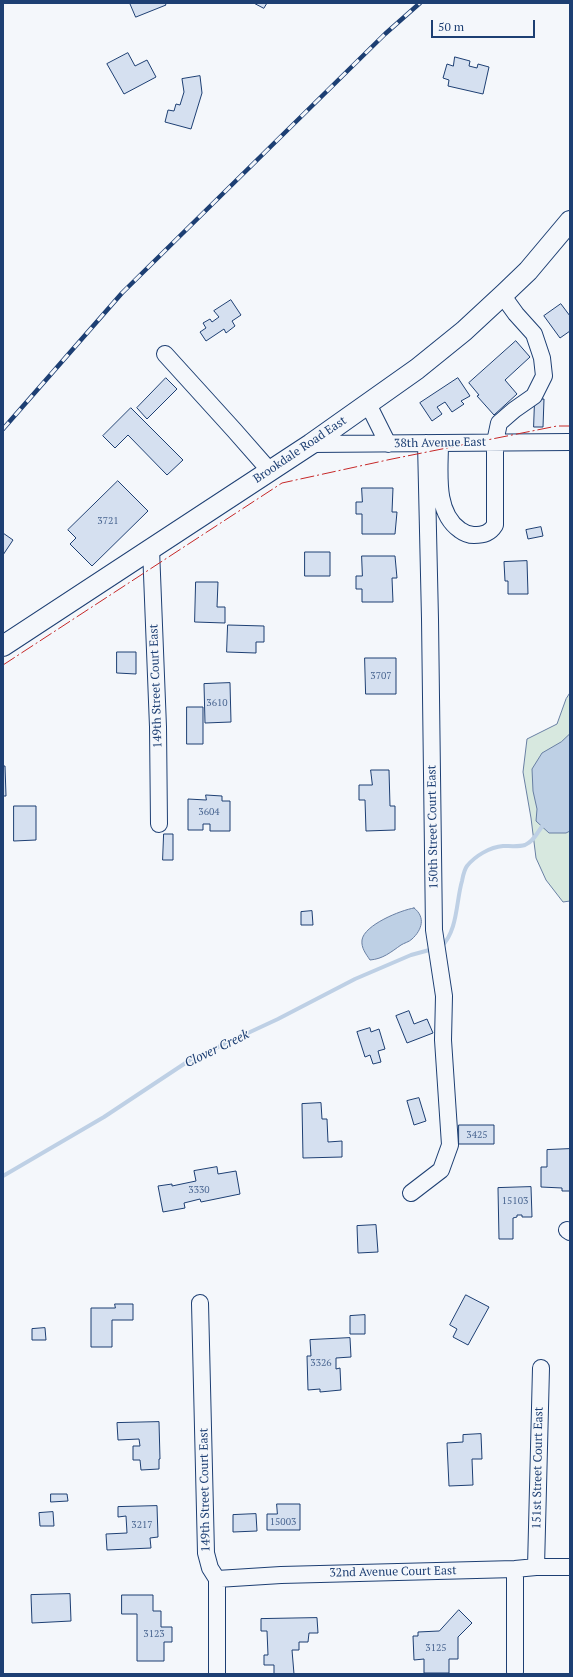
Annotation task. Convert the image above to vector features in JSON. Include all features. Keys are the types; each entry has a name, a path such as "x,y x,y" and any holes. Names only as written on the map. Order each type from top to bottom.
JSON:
{"main road":[{"name":"Brookdale Road East","path":"3,646 311,444 417,369 464,331 503,296 528,270 570,221"}],"street":[{"path":"433,443 446,513 451,521 464,532 471,535 487,533 495,525 495,442 499,423 534,396 544,376 542,358 534,334 516,314 503,296"},
{"path":"165,354 270,471"},
{"path":"368,404 388,444"},
{"name":"38th Avenue East","path":"311,444 570,442"},
{"name":"150th Street Court East","path":"410,1193 441,1170 450,1145 443,1040 444,996 434,930 430,628 433,443"},
{"name":"149th Street Court East","path":"151,549 159,824"},
{"name":"149th Street Court East","path":"200,1303 206,1553 210,1568 216,1579 217,1674"},
{"name":"151st Street Court East","path":"536,1567 541,1368"},
{"name":"32nd Avenue Court East","path":"216,1579 281,1575 570,1567"},
{"path":"514,1672 515,1569"}],"shaded area":[{"path":"570,693 570,901 563,902 546,880 536,858 523,772 527,739 557,724 566,699"}],"water":[{"path":"570,734 570,831 566,833 549,833 536,821 537,809 533,791 532,769 542,753 561,742"},
{"path":"414,908 420,915 421,919 418,932 411,940 387,955 370,960 362,946 364,934 384,919"}],"building":[{"path":"130,3 165,3 166,5 136,17"},
{"path":"254,3 267,3 264,8"},
{"path":"128,53 135,66 147,60 156,77 124,94 107,64"},
{"path":"455,57 470,61 469,66 477,68 478,64 489,67 483,94 448,86 449,80 443,78 447,64 453,66"},
{"path":"200,76 202,93 191,129 165,122 168,110 174,111 176,104 180,105 184,92 182,79"},
{"path":"231,300 241,315 232,321 235,326 226,333 224,329 206,341 200,332 206,328 203,323 210,319 212,322 219,317 214,311"},
{"path":"561,304 570,316 570,331 560,338 544,316"},
{"path":"516,341 530,357 505,380 517,394 494,415 477,396 479,395 469,383"},
{"path":"166,378 177,389 147,419 137,408"},
{"path":"458,378 470,396 461,401 464,404 452,412 445,402 437,407 442,414 432,421 420,403"},
{"path":"535,399 544,399 543,427 534,427"},
{"path":"131,408 183,460 167,475 128,435 115,448 103,436"},
{"path":"118,481 148,511 92,566 70,544 76,538 68,530"},
{"path":"362,488 393,488 392,512 397,512 395,534 362,534 362,514 356,514 356,502 362,502"},
{"path":"541,527 543,536 528,539 526,530"},
{"path":"3,533 13,540 3,555"},
{"path":"305,552 330,552 330,576 305,576"},
{"path":"362,556 395,556 397,578 392,578 393,602 362,602 362,589 356,589 356,576 362,576"},
{"path":"527,561 528,594 508,594 508,581 505,581 504,562"},
{"path":"196,582 218,582 217,607 225,607 225,623 195,622"},
{"path":"228,625 264,626 264,642 256,642 256,653 227,652"},
{"path":"117,652 136,652 136,674 117,673"},
{"path":"365,658 396,658 396,694 366,694"},
{"path":"230,683 231,722 205,723 204,684"},
{"path":"187,707 203,707 203,744 187,744"},
{"path":"3,766 5,766 6,796 3,796"},
{"path":"371,770 389,770 390,806 395,806 395,830 366,831 365,800 359,800 359,785 372,785"},
{"path":"206,795 222,796 222,801 230,801 230,831 210,831 210,824 203,824 203,830 188,830 188,799 206,800"},
{"path":"14,806 36,806 36,840 14,841"},
{"path":"164,834 173,834 173,860 163,860"},
{"path":"312,911 313,925 301,925 301,912"},
{"path":"409,1011 414,1024 427,1019 433,1033 407,1043 396,1016"},
{"path":"370,1028 371,1032 379,1029 385,1049 378,1051 381,1062 373,1064 370,1055 365,1057 357,1032"},
{"path":"419,1098 426,1121 414,1125 407,1101"},
{"path":"321,1103 322,1119 327,1119 328,1142 342,1141 342,1157 303,1158 302,1104"},
{"path":"459,1125 494,1125 494,1144 459,1144"},
{"path":"570,1149 570,1191 562,1191 562,1188 541,1187 541,1167 547,1167 547,1150"},
{"path":"217,1167 218,1174 236,1171 240,1194 201,1202 200,1199 184,1203 185,1208 163,1212 158,1186 172,1184 172,1186 196,1181 194,1171"},
{"path":"531,1187 532,1217 522,1217 522,1215 517,1215 517,1217 513,1218 513,1239 499,1239 498,1188"},
{"path":"376,1225 378,1252 358,1253 357,1226"},
{"path":"466,1295 489,1307 468,1345 453,1337 457,1329 450,1325"},
{"path":"115,1304 133,1304 133,1320 112,1320 112,1347 91,1347 91,1308 115,1308"},
{"path":"365,1315 365,1334 350,1334 350,1316"},
{"path":"45,1328 46,1340 32,1340 32,1329"},
{"path":"350,1338 351,1357 336,1358 336,1369 340,1368 341,1390 320,1392 320,1389 308,1390 307,1356 311,1356 310,1340"},
{"path":"159,1422 159,1469 141,1470 140,1460 133,1460 133,1446 140,1446 139,1439 118,1440 117,1423"},
{"path":"481,1434 482,1459 472,1459 473,1485 449,1486 447,1443 463,1442 463,1435"},
{"path":"51,1494 67,1494 68,1501 51,1502"},
{"path":"277,1504 300,1504 300,1530 267,1530 267,1514 277,1514"},
{"path":"157,1506 158,1537 150,1538 151,1548 107,1550 106,1534 127,1533 126,1516 118,1517 118,1507"},
{"path":"53,1512 54,1526 40,1526 39,1513"},
{"path":"256,1514 257,1531 233,1532 233,1515"},
{"path":"70,1594 71,1621 32,1623 31,1595"},
{"path":"122,1595 153,1595 153,1611 161,1611 161,1627 172,1627 172,1642 164,1642 164,1661 137,1661 137,1614 122,1614"},
{"path":"459,1610 472,1623 458,1637 458,1659 449,1659 449,1673 424,1673 424,1659 414,1660 413,1636 418,1636 418,1632 439,1631"},
{"path":"317,1618 318,1633 309,1633 308,1642 299,1642 299,1650 292,1650 294,1674 274,1674 274,1665 264,1665 264,1655 268,1655 267,1631 261,1631 261,1619"}],"waterway":[{"path":"441,947 451,933 456,916 463,875 470,862 493,848 525,845 534,838 545,823"},
{"name":"Clover Creek","path":"3,1176 104,1117 190,1060 278,1019 355,979 411,955 433,949"}],"railway":[{"path":"3,429 122,293 385,34 420,3"}],"power":[{"path":"3,665 282,483 557,426 570,426"}]}
